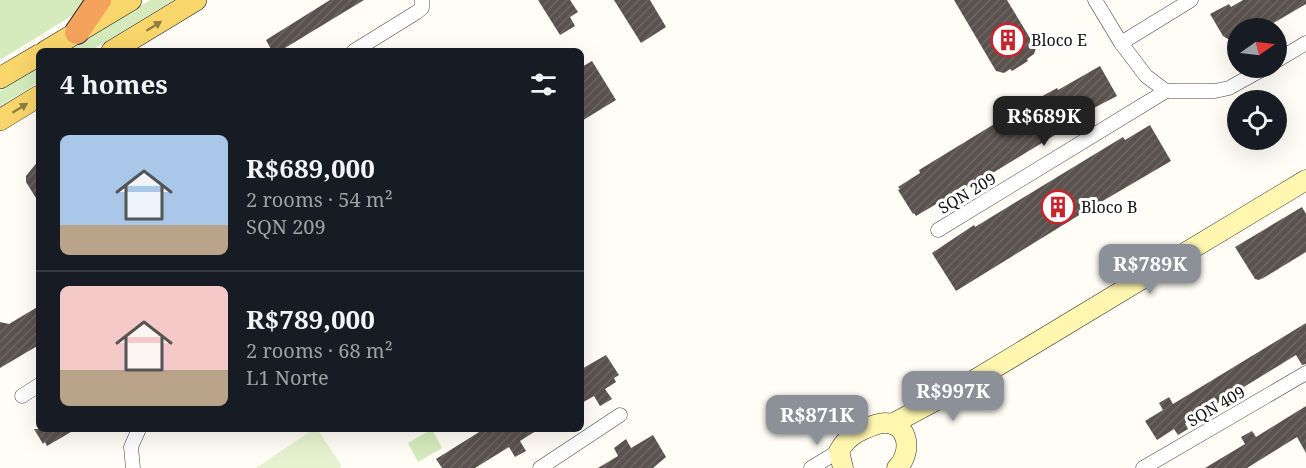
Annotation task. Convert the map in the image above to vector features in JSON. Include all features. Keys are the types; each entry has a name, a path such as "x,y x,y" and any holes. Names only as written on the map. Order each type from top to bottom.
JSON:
{"highway":[{"path":"77,32 99,0"}],"main road":[{"path":"51,48 131,0"},
{"path":"117,48 196,0"},
{"path":"0,78 36,57"},
{"path":"0,120 36,98"}],"street":[{"path":"359,48 417,12 422,8 422,0"},
{"path":"1095,0 1121,43 1146,76 1166,91 1215,91 1229,88 1247,78"},
{"path":"1121,43 1191,0"},
{"path":"1287,54 1306,43"},
{"name":"SQN 209","path":"938,230 1166,91"},
{"path":"899,431 976,379 1306,180"},
{"name":"SQN 409","path":"1143,468 1306,374"},
{"path":"22,396 36,387"},
{"path":"540,468 620,416"},
{"path":"811,468 841,460 844,442 866,428 876,424 899,431"},
{"path":"899,431 907,451 899,467"},
{"path":"133,468 131,447 138,432"}],"green space":[{"path":"0,0 88,0 73,15 0,60"},
{"path":"150,0 174,0 95,48 71,48"},
{"path":"36,69 36,84 0,106 0,91"},
{"path":"310,432 319,432 342,466 339,468 256,468"},
{"path":"427,432 434,432 442,448 418,462 408,443"}],"building":[{"path":"330,0 364,0 285,48 270,48 266,40"},
{"path":"538,0 570,0 578,12 570,17 575,26 560,35"},
{"path":"614,0 650,0 666,27 641,43"},
{"name":"Bloco E","path":"954,0 1007,0 1036,48 1034,54 1027,59 1028,61 1012,71 1010,69 1004,73 996,71"},
{"path":"1243,0 1306,0 1306,4 1282,18 1227,18 1227,38 1223,36 1210,14 1229,4 1231,7"},
{"path":"592,61 616,100 584,120 584,66"},
{"path":"1100,66 1117,96 1088,111 1077,119 1078,121 940,205 938,203 916,216 913,214 898,187 920,173 919,170 1019,109"},
{"name":"Bloco B","path":"1150,125 1171,161 956,291 932,253 974,225 975,227 1123,137 1125,140"},
{"path":"36,164 36,198 26,182 26,176"},
{"path":"1302,207 1306,214 1306,252 1265,277 1255,279 1235,247"},
{"path":"36,308 36,347 0,368 0,322 9,324"},
{"path":"1306,323 1306,364 1302,365 1296,355 1185,423 1188,429 1178,435 1174,429 1157,440 1145,421 1163,410 1159,403 1169,397 1173,404"},
{"path":"606,355 619,375 614,378 616,382 605,389 612,399 600,406 594,396 584,402 584,368"},
{"path":"1306,406 1306,453 1297,437 1247,468 1205,468 1245,444 1241,437 1252,431 1256,437"},
{"path":"34,429 36,432 71,432 47,446 45,442 43,444"},
{"path":"479,432 534,432 520,441 526,451 515,457 509,447 475,468 442,468 436,459"},
{"path":"653,435 666,457 653,468 598,468 618,456 614,448 626,439 631,448"}],"place":[{"name":"Bloco E","path":"1008,40"},
{"name":"Bloco B","path":"1058,207"}]}
